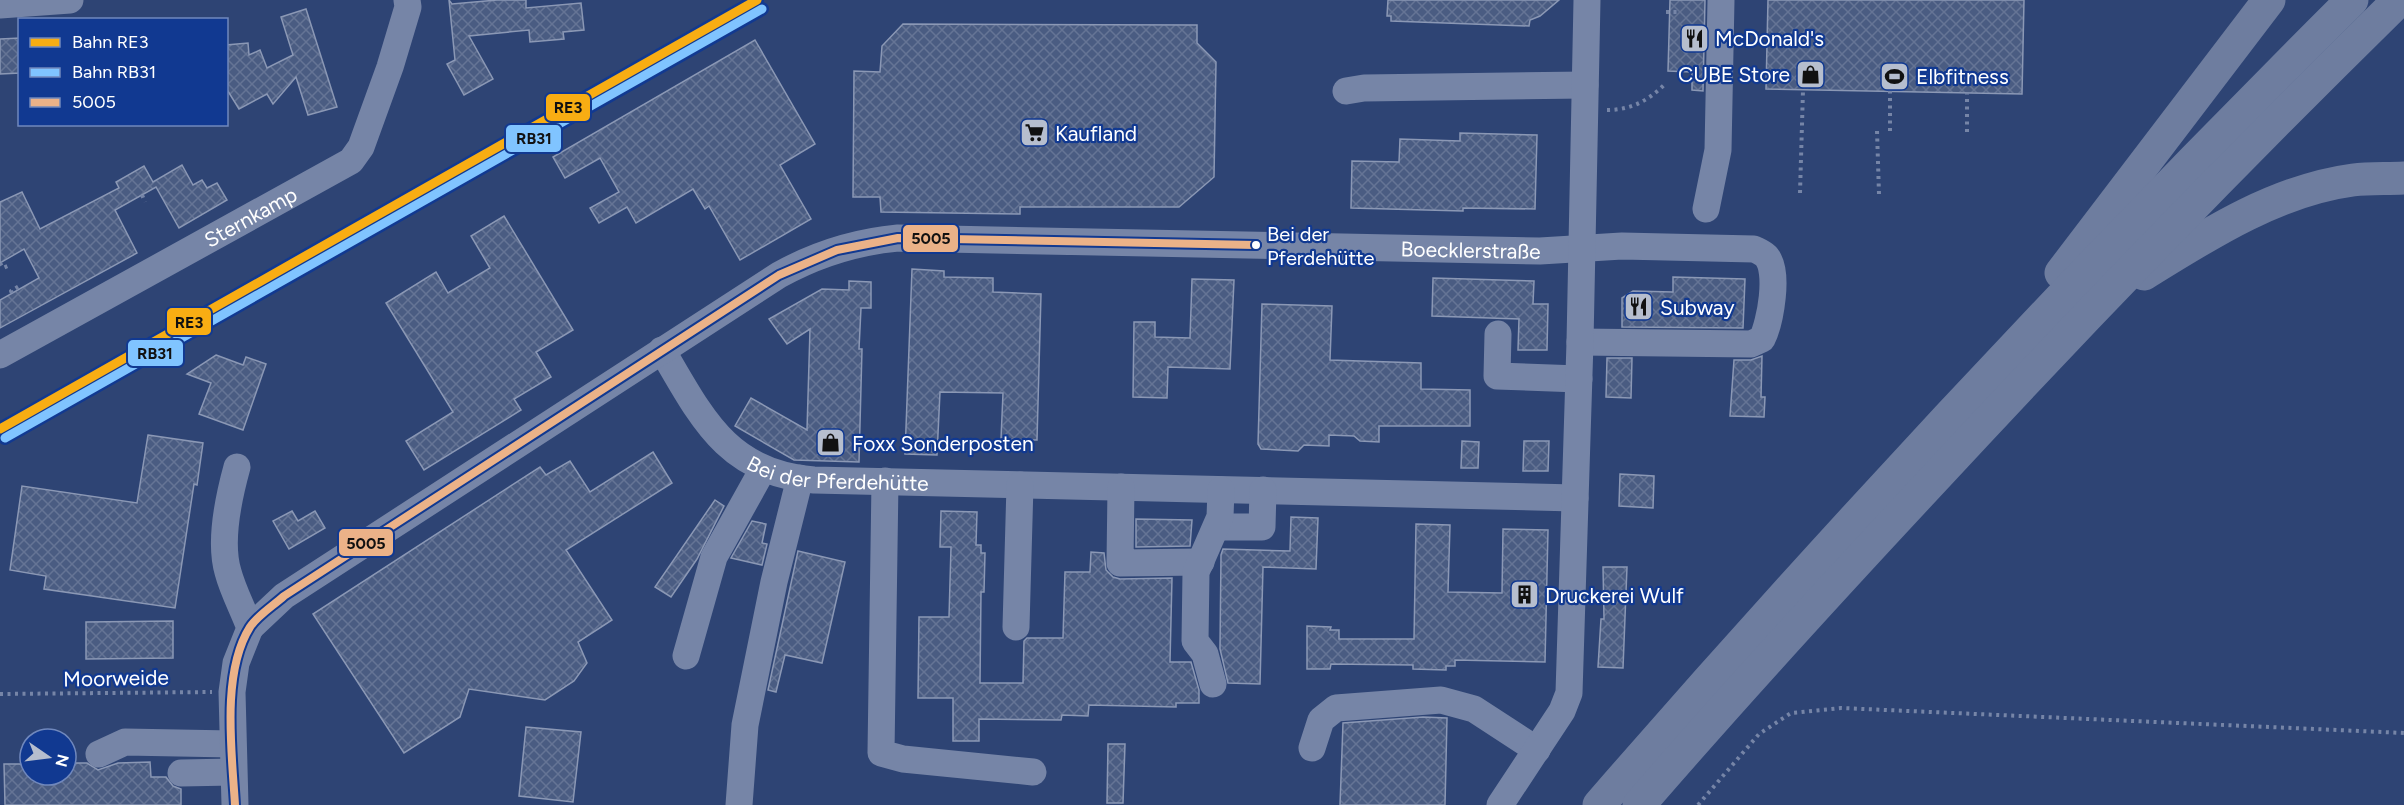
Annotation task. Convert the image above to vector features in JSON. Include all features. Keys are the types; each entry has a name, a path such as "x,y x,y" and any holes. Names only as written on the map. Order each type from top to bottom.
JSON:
{"highway":[{"path":"1955,411 2269,0"},
{"path":"1599,805 1716,671 1955,411 2260,92 2352,0"},
{"path":"1639,805 1738,690 2100,302 2281,116 2399,0"},
{"path":"2100,302 2225,225 2268,205 2353,180 2404,178"}],"street":[{"path":"0,5 70,0"},
{"name":"Sternkamp","path":"0,355 351,161 361,147 390,67 408,7 407,0"},
{"path":"1500,805 1562,711 1569,693 1580,342 1587,0"},
{"path":"1706,209 1718,150 1721,0"},
{"path":"1355,90 1585,97"},
{"name":"Boecklerstraße","path":"250,628 284,596 662,350 779,275 834,250 866,242 898,238 1218,236 1539,251 1582,247"},
{"path":"1580,342 1751,344 1762,339 1769,325 1771,309 1771,264 1766,255 1754,249 1582,247"},
{"path":"1498,333 1497,376 1579,378"},
{"name":"Bei der Pferdehütte","path":"662,350 707,423 731,448 763,469 800,478 1575,498"},
{"path":"235,805 232,692 236,663 250,628 227,571 225,547 228,512 237,467"},
{"path":"686,656 714,556 763,469"},
{"path":"739,805 746,715 774,582 800,478"},
{"path":"885,481 880,753 903,759 1033,772"},
{"path":"1016,627 1020,484"},
{"path":"1121,487 1120,563 1201,562"},
{"path":"1213,684 1205,654 1195,641 1196,572 1217,527 1220,517 1221,489"},
{"path":"1217,527 1262,527 1263,490"},
{"path":"1312,748 1321,720 1336,708 1440,700 1474,709 1537,750"},
{"path":"99,754 125,742 232,744"},
{"path":"182,773 233,772"}],"path":[{"path":"1666,12 1677,12"},
{"path":"1585,97 1624,109 1650,99 1664,85"},
{"path":"1800,193 1803,90"},
{"path":"1890,91 1890,131"},
{"path":"1967,93 1967,132"},
{"path":"1877,131 1878,194"},
{"path":"142,195 146,202"},
{"path":"0,265 3,268 10,265"},
{"path":"12,293 11,291 21,285"},
{"name":"Moorweide","path":"0,694 232,692"},
{"path":"1698,805 1759,735 1791,713 1841,708 2404,734"}],"building":[{"path":"449,0 452,4 526,0 526,8 581,3 584,30 563,32 564,39 530,42 529,30 469,36 493,79 464,95 447,64 455,60"},
{"path":"1388,0 1559,0 1540,16 1530,20 1529,26 1391,21 1391,16 1387,16"},
{"name":"McDonald's","path":"1670,0 1705,0 1703,91 1692,90 1692,72 1668,71"},
{"path":"1768,0 2024,0 2022,94 1766,89"},
{"path":"306,9 337,107 308,115 296,77 273,104 267,94 239,109 228,91 228,45 248,43 249,55 260,50 267,68 293,55 281,17"},
{"name":"Kaufland","path":"903,24 1197,25 1197,43 1216,62 1214,177 1179,207 1020,207 1020,214 881,212 880,197 853,197 854,71 880,72 882,46"},
{"path":"18,38 18,73 0,74 0,39"},
{"path":"755,40 815,144 780,165 811,219 740,260 709,206 705,209 693,189 636,223 627,207 599,223 590,208 619,192 600,158 565,178 553,157"},
{"path":"1460,133 1537,135 1535,209 1463,208 1463,211 1351,208 1352,161 1399,162 1400,139 1460,141"},
{"path":"182,165 193,185 202,180 207,188 217,183 227,200 179,228 156,187 115,210 137,253 0,328 0,300 39,278 24,249 0,263 0,202 22,192 40,229 119,188 116,182 144,166 153,182"},
{"path":"504,216 573,330 536,352 551,377 514,399 521,410 424,470 406,441 453,412 386,303 436,272 448,293 490,268 471,236"},
{"path":"912,269 944,271 944,277 993,278 993,292 1041,294 1037,440 1001,439 1003,393 940,392 937,455 905,454"},
{"path":"1673,277 1745,279 1743,328 1622,327 1622,298 1633,291 1673,292"},
{"path":"1433,278 1534,281 1533,304 1548,304 1547,350 1518,350 1519,319 1432,316"},
{"path":"1192,279 1234,280 1230,369 1168,367 1167,398 1133,397 1134,322 1155,322 1155,337 1190,338"},
{"path":"849,281 871,282 871,308 861,308 859,462 794,460 735,426 751,398 807,430 810,329 787,344 769,319 822,289 849,290"},
{"path":"1262,304 1332,306 1330,360 1421,363 1421,389 1470,390 1470,426 1379,426 1379,442 1360,441 1354,436 1329,435 1329,446 1304,445 1298,451 1261,449 1258,444"},
{"path":"216,355 243,365 246,357 266,364 243,430 199,414 211,383 187,374"},
{"path":"1762,356 1761,397 1765,397 1764,417 1730,416 1734,360 1751,360"},
{"path":"1607,358 1632,358 1631,398 1606,397"},
{"path":"148,435 203,443 197,485 194,484 175,608 44,589 46,576 10,570 22,486 137,503"},
{"path":"1462,441 1479,442 1478,468 1461,468"},
{"path":"1524,441 1549,441 1548,471 1523,471"},
{"path":"653,452 672,483 566,550 612,620 578,642 587,663 574,681 545,700 469,689 460,717 404,753 313,614 540,467 546,475 570,461 590,492"},
{"path":"1620,474 1654,476 1653,508 1619,506"},
{"path":"715,500 724,506 697,559 671,597 655,587"},
{"path":"292,511 298,521 315,511 325,528 289,549 273,521"},
{"path":"941,511 977,512 976,545 981,545 981,553 985,553 984,592 981,592 980,683 1023,683 1024,641 1027,638 1063,638 1065,572 1090,572 1091,552 1104,553 1106,570 1113,577 1120,579 1172,578 1170,662 1191,662 1199,690 1199,703 1176,703 1176,707 1089,705 1088,716 1062,715 1061,720 979,719 979,741 953,741 953,698 918,698 919,617 949,617 951,547 940,547"},
{"path":"1291,517 1318,518 1316,569 1263,567 1260,684 1228,683 1220,649 1221,555 1223,549 1290,551"},
{"path":"1136,519 1192,520 1190,546 1136,547"},
{"path":"752,521 766,524 762,543 767,544 762,565 731,558"},
{"name":"Druckerei Wulf","path":"1416,524 1450,525 1448,592 1502,593 1503,529 1548,530 1545,662 1455,660 1455,666 1446,666 1446,670 1413,669 1413,665 1331,664 1330,669 1307,669 1307,626 1331,627 1330,630 1339,630 1339,639 1414,639"},
{"path":"798,551 845,562 822,663 785,655 776,692 768,690"},
{"path":"1603,567 1627,567 1623,668 1598,667 1601,619 1604,619"},
{"path":"173,621 173,658 86,659 86,622"},
{"path":"1423,717 1447,718 1445,805 1340,805 1343,723"},
{"path":"526,727 581,732 573,802 519,796"},
{"path":"1108,744 1125,744 1123,803 1107,803"},
{"path":"150,762 151,777 166,777 173,786 181,789 181,805 5,805 4,764 18,764 18,787 78,787 78,763 87,763 98,770 118,763"}],"rail line":[{"name":"RE3","path":"0,429 757,0"},
{"name":"RB31","path":"5,438 762,9"}],"transit line":[{"name":"5005","path":"235,805 230,714 232,690 241,646 257,618 284,596 779,275 837,250 898,238 1256,245"}],"place":[{"name":"McDonald's","path":"1694,38"},
{"name":"CUBE Store","path":"1811,74"},
{"name":"Elbfitness","path":"1895,76"},
{"name":"Kaufland","path":"1034,133"},
{"name":"Bei der Pferdehütte","path":"1256,245"},
{"name":"Subway","path":"1639,307"},
{"name":"Foxx Sonderposten","path":"831,443"},
{"name":"Druckerei Wulf","path":"1524,595"}]}
